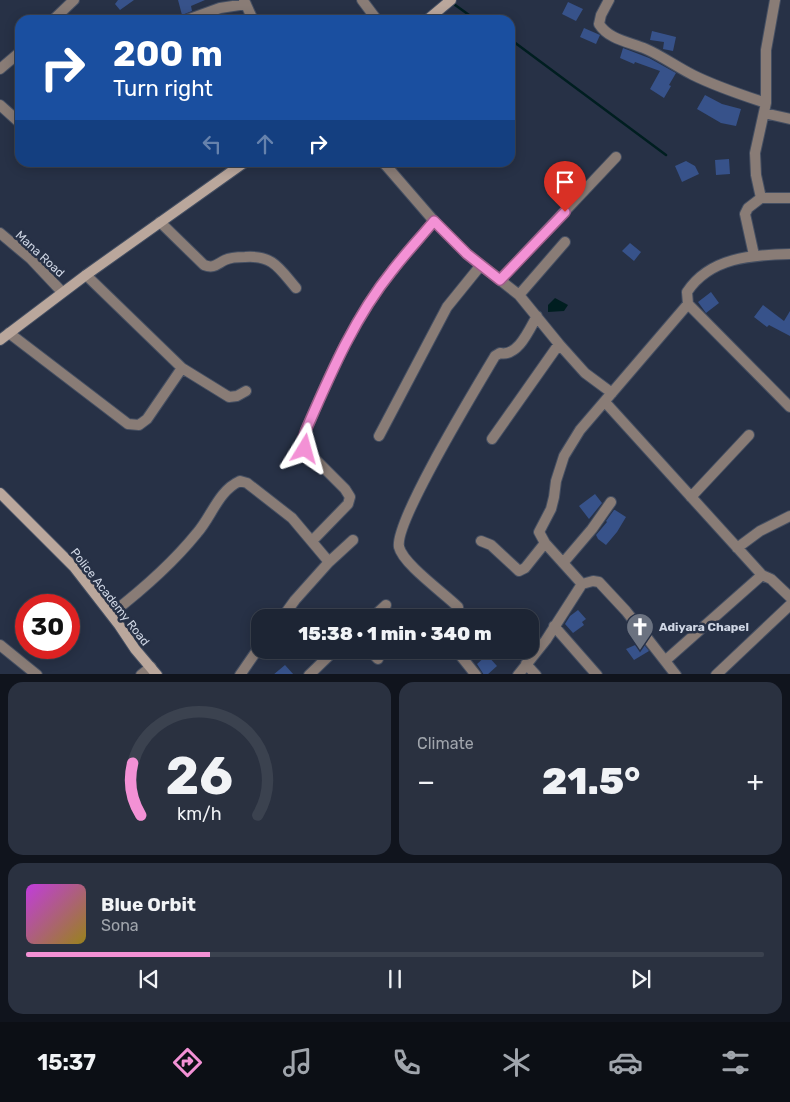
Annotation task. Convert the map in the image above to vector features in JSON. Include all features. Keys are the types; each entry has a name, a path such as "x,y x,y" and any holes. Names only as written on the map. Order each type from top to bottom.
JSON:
{"main road":[{"path":"432,15 451,0"},
{"path":"0,340 62,292 238,167"},
{"name":"Police Academy Road","path":"0,493 74,567 154,671"}],"street":[{"path":"58,15 74,0"},
{"path":"362,0 373,15"},
{"path":"609,0 601,15 599,24 602,30 646,49 694,76 729,90 790,119"},
{"path":"762,198 756,175 755,153 765,108 766,50 775,0"},
{"path":"201,15 245,2 251,15"},
{"path":"0,69 15,56"},
{"path":"0,105 15,119"},
{"path":"500,280 616,157"},
{"path":"387,167 434,221 467,254 519,295 558,344 586,373 612,393"},
{"path":"754,255 745,214 748,208 762,198 790,198"},
{"path":"312,540 348,504 350,497 305,449 303,439 306,430 334,366 360,318 391,272 434,221"},
{"path":"160,222 204,265 215,267 226,259 258,256 268,259 278,267 296,288"},
{"name":"Mana Road","path":"0,233 31,259 62,292"},
{"path":"519,295 565,242"},
{"path":"790,254 754,255 725,261 694,280 687,292 688,304 790,407"},
{"path":"379,436 447,307 481,265"},
{"path":"86,275 182,368 229,397 237,396 246,391"},
{"path":"582,584 545,543 539,532 551,509 556,480 564,456 580,430 688,304"},
{"path":"458,609 403,556 399,546 401,531 433,463 495,356 500,353 512,352 519,345 537,316"},
{"path":"9,333 128,424 138,425 147,420 182,368"},
{"path":"492,439 558,344"},
{"path":"604,402 762,575 771,579 790,597"},
{"path":"691,497 749,435"},
{"path":"111,614 146,586 175,558 199,532 221,496 232,484 240,480 247,482 292,518 330,562"},
{"path":"563,563 592,529 611,502"},
{"path":"737,548 760,530 790,516"},
{"path":"288,609 330,562 353,540"},
{"path":"481,541 491,546 519,571 525,568 545,543"},
{"path":"666,660 762,575"},
{"path":"518,674 546,640 582,584 593,581 601,584 626,611 676,674"},
{"path":"382,609 386,605"},
{"path":"716,674 790,605"},
{"path":"554,626 597,674"},
{"path":"0,645 37,674"},
{"path":"240,674 251,659"},
{"path":"309,674 325,659"},
{"path":"464,659 476,674"},
{"path":"526,664 536,674"},
{"path":"141,674 154,671"}],"shaded area":[{"path":"555,298 568,305 564,311 548,312 548,305"}],"building":[{"path":"118,0 134,0 120,10 115,4"},
{"path":"178,0 205,0 191,6 192,11 182,15"},
{"path":"568,2 583,9 576,21 562,14"},
{"path":"584,28 600,35 596,44 580,37"},
{"path":"652,31 676,37 673,51 663,49 664,42 650,40"},
{"path":"623,48 649,58 676,73 664,98 650,89 660,71 620,58"},
{"path":"705,95 722,104 741,109 736,126 721,123 697,109"},
{"path":"729,159 730,174 716,175 715,160"},
{"path":"686,161 695,166 699,174 682,182 675,166"},
{"path":"630,243 641,252 634,261 622,251"},
{"path":"711,292 719,303 706,313 698,302"},
{"path":"763,305 784,321 790,311 790,336 769,325 767,327 754,317"},
{"path":"595,494 602,503 589,519 579,506"},
{"path":"614,510 626,517 606,545 596,535"},
{"path":"578,610 586,619 582,622 584,625 573,633 565,624 570,616"},
{"path":"642,642 649,651 634,660 626,649"},
{"path":"483,659 491,659 497,666 488,674 483,674 477,664"},
{"path":"285,665 293,674 274,674"}],"waterway":[{"path":"451,2 469,15"},
{"path":"515,43 666,155"}],"place":[{"name":"Adiyara Chapel","path":"640,651"}],"route":[{"path":"305,449 303,439 306,430 334,366 360,318 391,272 434,221 467,254 500,280 565,212"}]}
